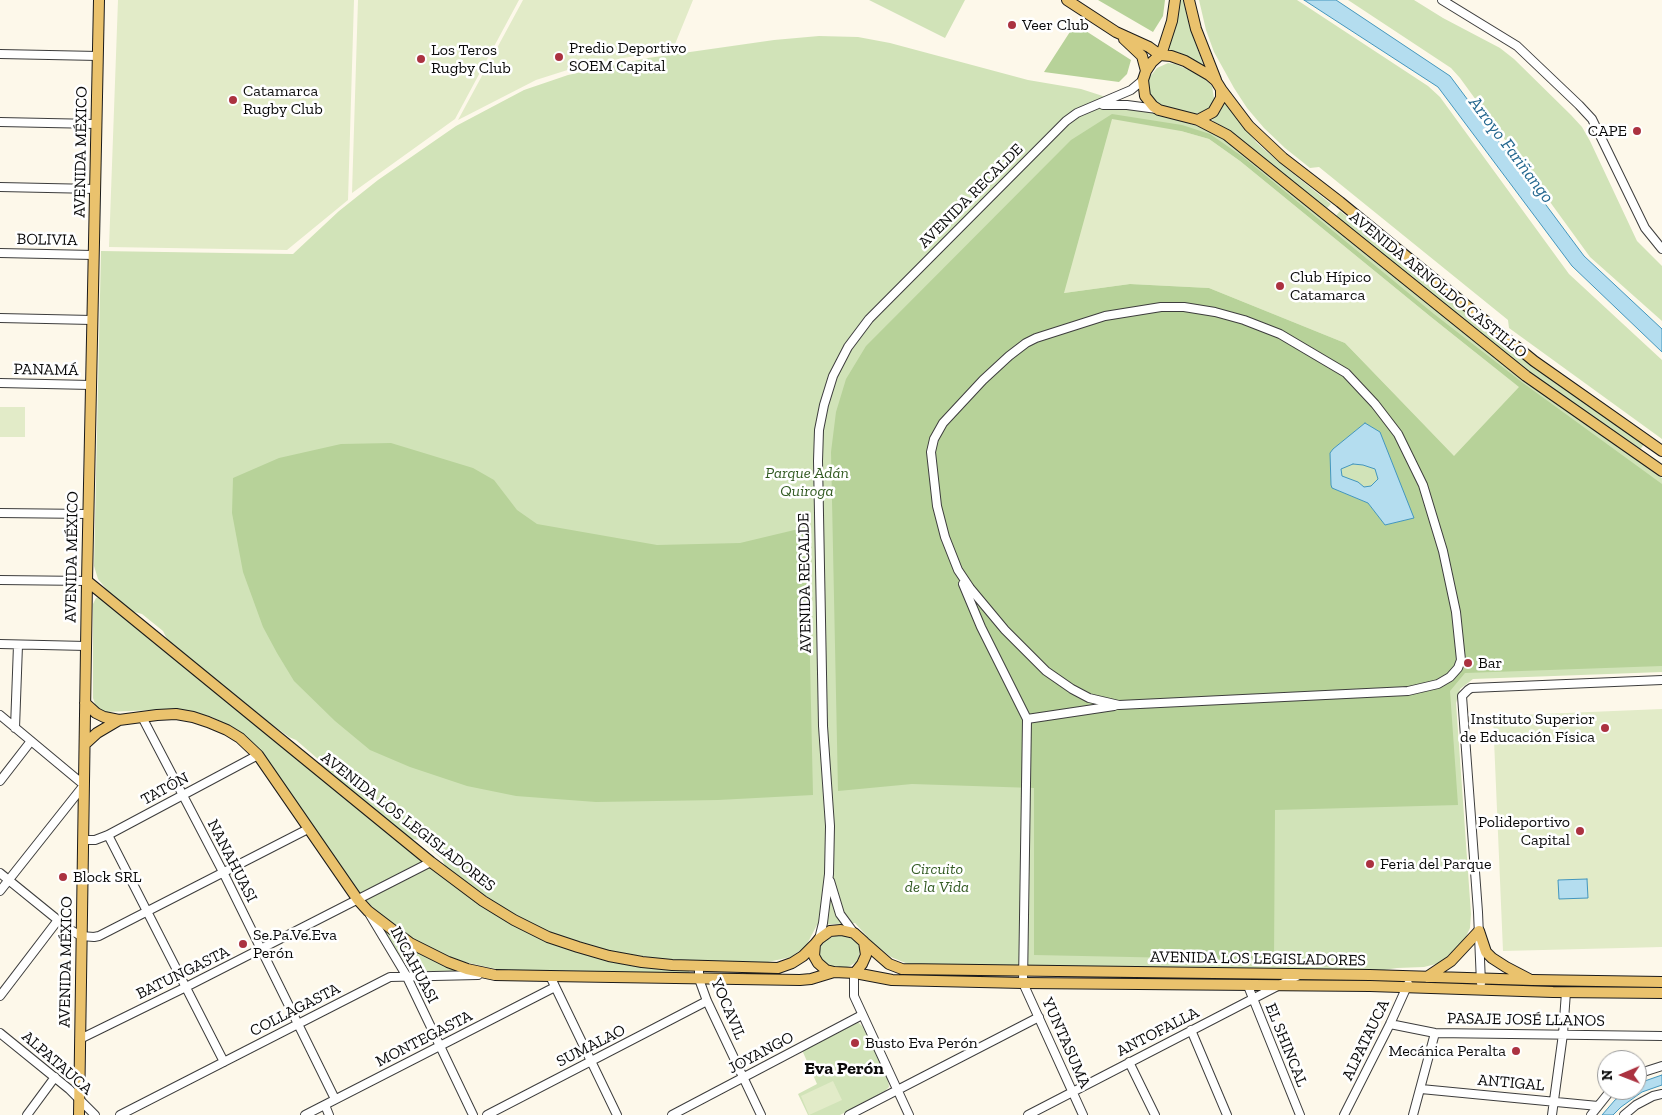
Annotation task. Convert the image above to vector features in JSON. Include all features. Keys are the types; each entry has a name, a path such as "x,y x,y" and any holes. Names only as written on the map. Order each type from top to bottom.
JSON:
{"main road":[{"name":"AVENIDA MÉXICO","path":"79,1115 88,514 99,0"},
{"path":"1067,0 1116,32 1149,47 1161,55 1185,61 1202,70 1219,85"},
{"path":"1144,76 1152,62 1161,55 1172,21 1174,0"},
{"path":"1116,32 1142,56 1145,96 1148,102 1158,110 1198,120 1213,112 1221,98 1219,85 1196,30 1189,0"},
{"name":"AVENIDA ARNOLDO CASTILLO","path":"1219,85 1249,126 1282,158 1340,202 1534,361 1662,451"},
{"name":"AVENIDA ARNOLDO CASTILLO","path":"1198,120 1227,135 1240,145 1526,376 1662,472"},
{"name":"AVENIDA LOS LEGISLADORES","path":"87,581 431,862 506,916 548,937 609,956 642,962 699,967 778,968 804,956 817,941"},
{"path":"85,703 96,713 104,717 120,720 176,714 193,717 226,730 240,738 258,755 358,900 368,911 410,943 430,954 467,969 495,975 800,980 811,979 834,972"},
{"path":"85,744 97,732 120,720"},
{"path":"835,930 854,932 864,942 866,955 855,973 826,970 818,963 814,952 817,941 824,934 835,930"},
{"path":"1427,977 1451,962 1479,931 1486,952 1492,958 1506,968 1532,980"},
{"name":"AVENIDA LOS LEGISLADORES","path":"864,942 889,964 902,969 1408,976 1566,992 1662,993"},
{"name":"AVENIDA LOS LEGISLADORES","path":"855,973 892,980 1248,986 1408,987 1532,980 1662,982"}],"street":[{"path":"1442,0 1517,46 1592,119 1644,228 1662,249"},
{"path":"0,54 98,56"},
{"name":"AVENIDA RECALDE","path":"817,941 823,923 829,874 830,826 823,726 818,461 822,413 833,376 848,347 869,319 1066,121 1077,113 1131,90 1144,76"},
{"name":"AVENIDA RECALDE","path":"1099,104 1127,105 1158,110"},
{"path":"0,122 96,124"},
{"path":"0,187 95,190"},
{"name":"BOLIVIA","path":"0,253 93,255"},
{"path":"1023,983 1026,719 981,627 945,538 937,506 931,452 934,439 943,423 957,406 983,380 1009,356 1036,338 1106,316 1161,307 1184,307 1215,312 1244,320 1280,334 1346,373 1375,404 1398,434 1422,485 1443,551 1456,612 1461,660 1458,668 1450,677 1438,684 1408,691 1119,705 1026,719"},
{"path":"0,318 92,320"},
{"name":"PANAMÁ","path":"0,383 91,385"},
{"path":"0,513 88,514"},
{"path":"958,570 970,588 1005,630 1046,670 1072,689 1089,698 1119,705"},
{"path":"0,580 87,581"},
{"path":"0,644 86,646"},
{"path":"16,728 18,644"},
{"path":"1481,984 1479,931 1462,700 1465,692 1472,688 1662,680"},
{"path":"0,715 84,785 0,891"},
{"name":"NANAHUASI","path":"142,717 223,872 335,1099"},
{"path":"0,781 31,741"},
{"name":"TATÓN","path":"83,840 95,840 108,835 258,755"},
{"path":"0,873 81,936 99,936 308,828"},
{"path":"108,835 224,1062"},
{"name":"BATUNGASTA","path":"80,1038 186,987 431,862"},
{"name":"AVENIDA RECALDE","path":"829,874 834,898 840,914 854,932"},
{"name":"INCAHUASI","path":"368,911 406,975 473,1115"},
{"path":"0,996 58,920"},
{"name":"YOCAVIL","path":"699,967 699,979 707,1001 762,1115"},
{"path":"855,973 854,996 909,1115"},
{"name":"ANTOFALLA","path":"1028,1115 1301,974"},
{"name":"COLLAGASTA","path":"120,1115 390,977 406,975 495,975"},
{"path":"550,976 617,1115"},
{"name":"ALPATAUCA","path":"1344,1115 1408,987 1408,976"},
{"name":"YUNTASUMA","path":"1023,983 1083,1115"},
{"name":"EL SHINCAL","path":"1248,986 1300,1115"},
{"name":"MONTEGASTA","path":"305,1115 555,987"},
{"path":"1552,1115 1563,1034 1566,992"},
{"name":"SUMALAO","path":"487,1115 707,1001"},
{"name":"JOYANGO","path":"672,1115 862,1015"},
{"path":"849,1115 1039,1017"},
{"name":"PASAJE JOSÉ LLANOS","path":"1390,1024 1435,1033 1662,1036"},
{"path":"1191,1030 1227,1115"},
{"name":"ALPATAUCA","path":"0,1033 69,1089 95,1115"},
{"path":"1413,1115 1435,1033"},
{"path":"1129,1062 1155,1115"},
{"path":"1647,1071 1662,1066"},
{"path":"27,1115 55,1077"},
{"name":"ANTIGAL","path":"1421,1089 1598,1106"},
{"path":"1624,1115 1636,1105 1653,1096 1662,1094"},
{"path":"1591,1115 1603,1100"},
{"path":"325,1105 329,1115"}],"green space":[{"name":"Catamarca Rugby Club","path":"118,0 354,0 348,200 287,250 109,247"},
{"name":"Los Teros Rugby Club","path":"358,0 519,0 455,119 352,193"},
{"name":"Predio Deportivo SOEM Capital","path":"523,0 693,0 673,49 580,66 536,80 458,120"},
{"path":"869,0 965,0 945,38"},
{"path":"1098,0 1165,0 1163,16 1153,32"},
{"path":"1180,0 1183,0 1191,31 1204,67 1180,53 1167,49 1176,27"},
{"path":"1199,0 1297,0 1428,86 1440,97 1569,274 1662,360 1662,439 1509,328 1508,320 1319,167 1310,168 1285,148 1247,108 1234,88 1214,52 1206,30"},
{"path":"1348,0 1414,0 1443,18 1500,48 1514,59 1571,115 1582,127 1590,141 1637,241 1662,266 1662,321 1590,257 1451,68"},
{"path":"1075,24 1131,60 1127,74 1119,82 1044,72"},
{"name":"Parque Adán Quiroga","path":"819,36 858,37 890,43 1028,80 1081,89 1212,131 1242,153 1524,380 1662,478 1662,672 1473,679 1460,689 1456,703 1471,914 1470,928 1464,941 1440,963 1424,967 1384,970 908,964 891,957 872,942 855,923 817,925 806,946 791,957 768,962 700,962 656,958 614,952 576,942 542,929 502,907 446,868 442,859 420,840 411,839 322,767 318,759 296,740 270,723 168,641 163,631 142,614 131,611 107,590 98,579 94,566 101,251 293,254 339,211 378,180 456,126 524,90 568,75 648,58 774,40"},
{"path":"1168,63 1191,71 1205,79 1212,86 1214,98 1208,110 1203,113 1193,114 1158,105 1152,99 1148,86 1149,78 1157,68"},
{"path":"1224,103 1257,143 1331,204 1326,209 1236,135 1213,121 1212,119 1221,110"},
{"path":"1112,114 1182,125 1210,134 1243,157 1434,314 1523,383 1662,484 1662,666 1465,673 1450,691 1458,805 1275,810 1274,960 1034,955 1034,788 912,784 838,791 831,452 836,412 846,379 866,346 1071,140","holes":["1181,131 1209,139 1240,161 1518,387 1454,455 1345,343 1209,288 1130,284 1064,293","1365,423 1414,518 1385,525 1368,503 1332,488 1330,453"]},
{"name":"Club Hípico Catamarca","path":"1112,119 1181,131 1209,139 1240,161 1519,387 1454,456 1345,343 1209,288 1130,284 1064,293"},
{"path":"1340,211 1520,356 1644,444 1640,450 1514,362 1335,217"},
{"path":"0,407 25,407 25,437 0,437"},
{"path":"391,443 473,468 494,480 517,510 537,524 657,545 740,543 807,527 813,795 718,800 596,802 516,796 467,786 410,767 370,750 335,721 294,681 263,627 243,572 232,513 233,478 279,458 341,444"},
{"path":"99,597 436,872 480,905 546,941 576,952 608,961 689,971 690,973 514,971 496,969 451,959 414,940 373,908 358,891 230,726 212,717 194,712 156,710 105,712 96,707 93,698 93,604 96,598"},
{"name":"Polideportivo Capital","path":"1662,709 1662,947 1503,951 1493,716"},
{"path":"382,928 427,958 458,971 412,971"},
{"path":"840,935 853,939 858,944 860,950 856,962 844,968 826,964 821,959 819,953 821,946 826,940"},
{"path":"858,1022 863,1027 888,1079 889,1087 840,1115 808,1115 798,1094 817,1084 802,1050"},
{"path":"833,1081 842,1100 809,1115 801,1096"}],"water":[{"path":"1304,0 1336,0 1450,76 1584,256 1662,329 1662,352 1572,266 1438,87"},
{"path":"1365,423 1380,432 1414,518 1385,525 1368,503 1332,488 1330,453","holes":["1353,464 1375,469 1378,479 1371,486 1364,487 1358,482 1342,476 1341,469"]},
{"path":"1587,879 1588,898 1559,899 1558,880"},
{"path":"1662,1075 1662,1085 1647,1090 1647,1080"},
{"path":"1615,1100 1631,1100 1613,1115 1602,1115"}],"place":[{"name":"Veer Club","path":"1012,25"},
{"name":"Predio Deportivo SOEM Capital","path":"559,57"},
{"name":"Los Teros Rugby Club","path":"421,59"},
{"name":"Catamarca Rugby Club","path":"233,100"},
{"name":"CAPE","path":"1637,131"},
{"name":"Club Hípico Catamarca","path":"1280,286"},
{"name":"Bar","path":"1468,663"},
{"name":"Instituto Superior de Educación Física","path":"1605,728"},
{"name":"Polideportivo Capital","path":"1580,831"},
{"name":"Feria del Parque","path":"1370,864"},
{"name":"Block SRL","path":"63,877"},
{"name":"Se.Pa.Ve.Eva Perón","path":"243,944"},
{"name":"Busto Eva Perón","path":"855,1043"},
{"name":"Mecánica Peralta","path":"1516,1051"}],"district":[{"name":"Eva Perón","path":"844,1069"}],"water label":[{"name":"Arroyo Fariñango","path":"1511,150"}],"park label":[{"name":"Circuito de la Vida","path":"937,878"}]}
